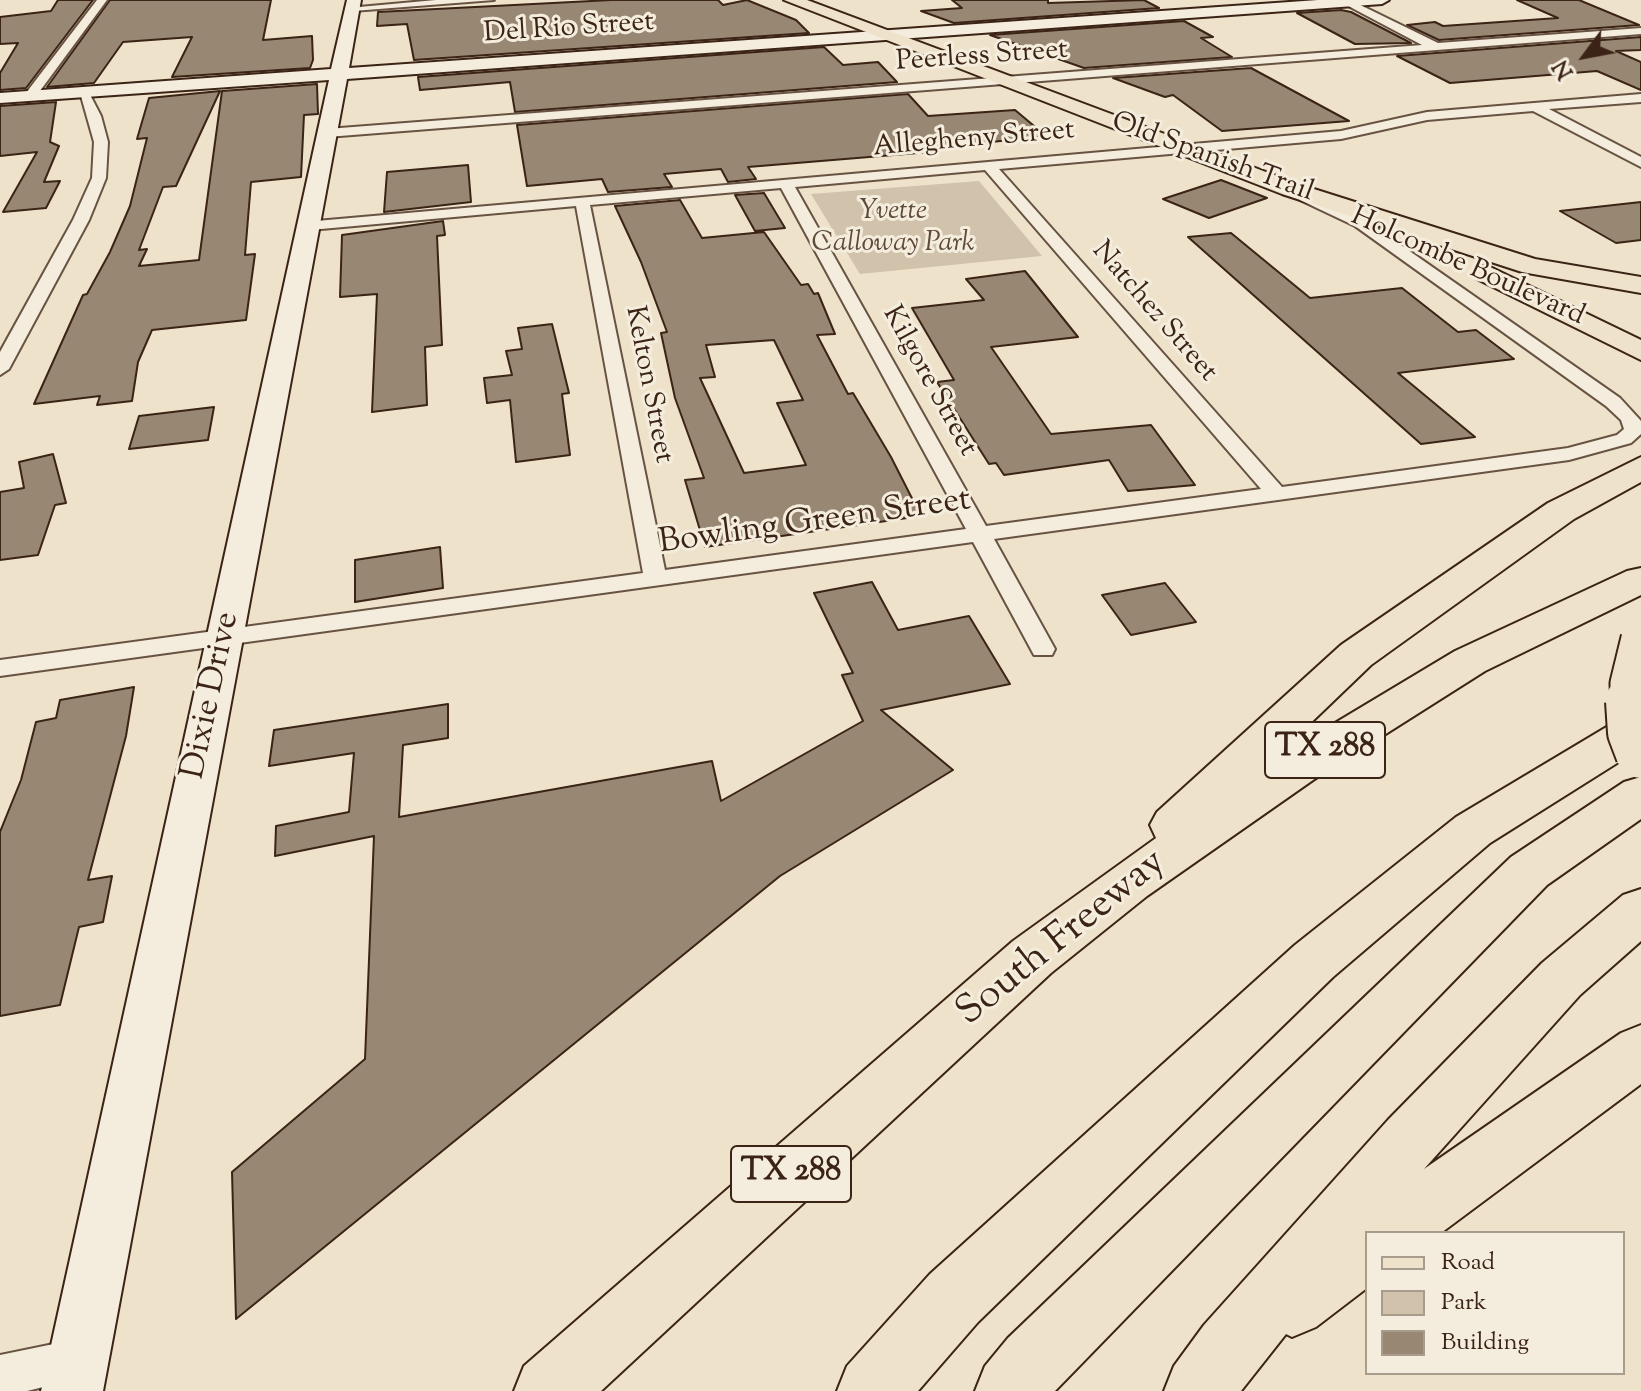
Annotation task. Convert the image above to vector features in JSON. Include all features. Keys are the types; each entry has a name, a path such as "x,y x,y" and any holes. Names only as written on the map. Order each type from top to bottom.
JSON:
{"highway":[{"path":"1032,957 1356,655 1561,511 1637,449"},
{"name":"South Freeway","path":"549,1391 1032,957 1129,882 1296,768 1470,661 1641,580"},
{"path":"1641,639 1630,684 1633,732 1641,753"},
{"path":"872,1391 954,1298 1314,961 1473,830 1641,727"},
{"path":"1010,1391 1033,1363 1529,871 1641,795"},
{"path":"1214,1370 1431,1117 1561,979 1641,910"},
{"path":"1391,1231 1641,1051"},
{"path":"1214,1370 1365,1250"}],"main road":[{"name":"Old Spanish Trail","path":"792,0 1183,149 1300,184 1495,228"},
{"name":"Old Spanish Trail","path":"822,0 1216,146 1300,184"},
{"name":"Holcombe Boulevard","path":"1300,184 1541,254 1605,280 1641,300"},
{"name":"Holcombe Boulevard","path":"1300,184 1641,351"},
{"path":"1584,250 1641,264"},
{"path":"1605,280 1641,285"}],"street":[{"path":"30,96 102,0"},
{"path":"354,4 489,0"},
{"name":"Del Rio Street","path":"0,98 1382,0"},
{"path":"1344,1 1436,47"},
{"name":"Dixie Drive","path":"75,1376 354,4"},
{"name":"Peerless Street","path":"327,133 1641,31"},
{"path":"0,369 81,220 99,178 101,142 95,116 83,92"},
{"name":"Allegheny Street","path":"310,225 1350,134 1427,116 1641,98"},
{"path":"1537,108 1641,163"},
{"name":"Natchez Street","path":"989,166 1277,494"},
{"name":"Kilgore Street","path":"786,184 1043,649"},
{"path":"1300,184 1613,402 1630,418 1637,449"},
{"name":"Kelton Street","path":"582,201 656,581"},
{"path":"1469,299 1472,294 1485,290 1519,289"},
{"name":"Bowling Green Street","path":"0,668 656,581 1569,454 1624,439 1637,449"},
{"path":"0,1376 75,1376"}],"green space":[{"name":"Yvette Calloway Park","path":"979,181 1042,256 860,274 811,194"}],"building":[{"path":"58,0 93,0 26,88 0,90 0,73 18,43 0,44 0,17 51,11"},
{"path":"110,0 271,0 263,40 312,36 313,60 310,68 172,77 192,37 123,42 94,83 47,87"},
{"path":"611,0 718,0 723,5 747,0 796,20 809,33 414,60 407,24 377,26 378,12"},
{"path":"952,0 1048,0 1048,3 1144,0 1159,8 954,23 921,11 962,8"},
{"path":"1517,0 1579,0 1639,25 1439,40 1407,25 1435,22 1443,26 1558,18"},
{"path":"1351,12 1411,43 1355,44 1297,13"},
{"path":"1184,21 1213,37 1201,38 1232,57 1084,68 990,35"},
{"path":"1641,37 1641,50 1616,51 1641,62 1641,90 1597,71 1450,83 1397,56"},
{"path":"824,47 843,65 878,62 897,82 515,112 510,82 420,90 418,77"},
{"path":"1251,68 1349,121 1222,131 1173,95 1165,97 1113,78"},
{"path":"317,84 318,114 304,115 301,177 251,182 245,255 255,254 246,320 152,330 138,362 132,401 97,405 100,396 34,404 83,295 87,294 110,252 130,206 147,138 137,139 149,98 220,91 176,186 163,187 139,250 147,249 139,266 199,260 222,91"},
{"path":"908,94 928,116 1015,110 1046,136 928,149 930,152 748,167 756,179 728,182 721,169 664,174 672,187 608,192 602,179 527,186 517,125"},
{"path":"56,102 50,142 59,146 44,182 60,181 46,208 3,212 37,152 0,156 0,106"},
{"path":"468,165 471,202 384,212 387,172"},
{"path":"1221,180 1267,198 1209,218 1163,199"},
{"path":"764,193 785,228 755,231 735,195"},
{"path":"680,200 702,238 764,232 801,285 808,284 814,294 818,293 835,334 817,335 848,394 853,393 891,457 921,516 705,547 685,480 704,478 675,398 661,333 667,332 641,262 615,206","holes":["774,340 803,400 777,403 806,465 744,473 700,378 715,377 706,345"]},
{"path":"1641,202 1641,240 1616,243 1560,211"},
{"path":"443,221 445,235 437,236 442,345 425,347 427,405 372,412 377,294 340,297 342,235"},
{"path":"1231,233 1310,298 1402,288 1458,332 1476,330 1514,359 1398,373 1475,437 1421,444 1188,237"},
{"path":"1025,271 1078,337 991,347 1051,434 1151,425 1195,485 1128,491 1109,460 1004,475 996,463 989,464 937,382 954,380 912,308 984,300 966,279"},
{"path":"552,324 569,393 562,394 570,455 516,462 510,400 487,403 484,378 512,375 506,351 522,349 518,328"},
{"path":"214,407 208,440 129,449 139,416"},
{"path":"53,454 66,503 55,505 38,555 0,560 0,492 24,488 19,462"},
{"path":"440,547 443,588 355,602 355,560"},
{"path":"872,582 898,630 969,616 1010,684 881,710 953,770 780,876 236,1319 232,1172 365,1059 374,836 275,856 276,826 349,812 354,753 269,766 274,730 448,704 448,738 403,745 399,817 712,761 721,801 863,721 842,675 853,673 814,593"},
{"path":"1165,583 1196,622 1131,635 1102,595"},
{"path":"134,687 126,736 88,880 112,876 103,922 79,927 60,1005 0,1016 0,832 21,780 36,722 56,718 60,700"}]}
